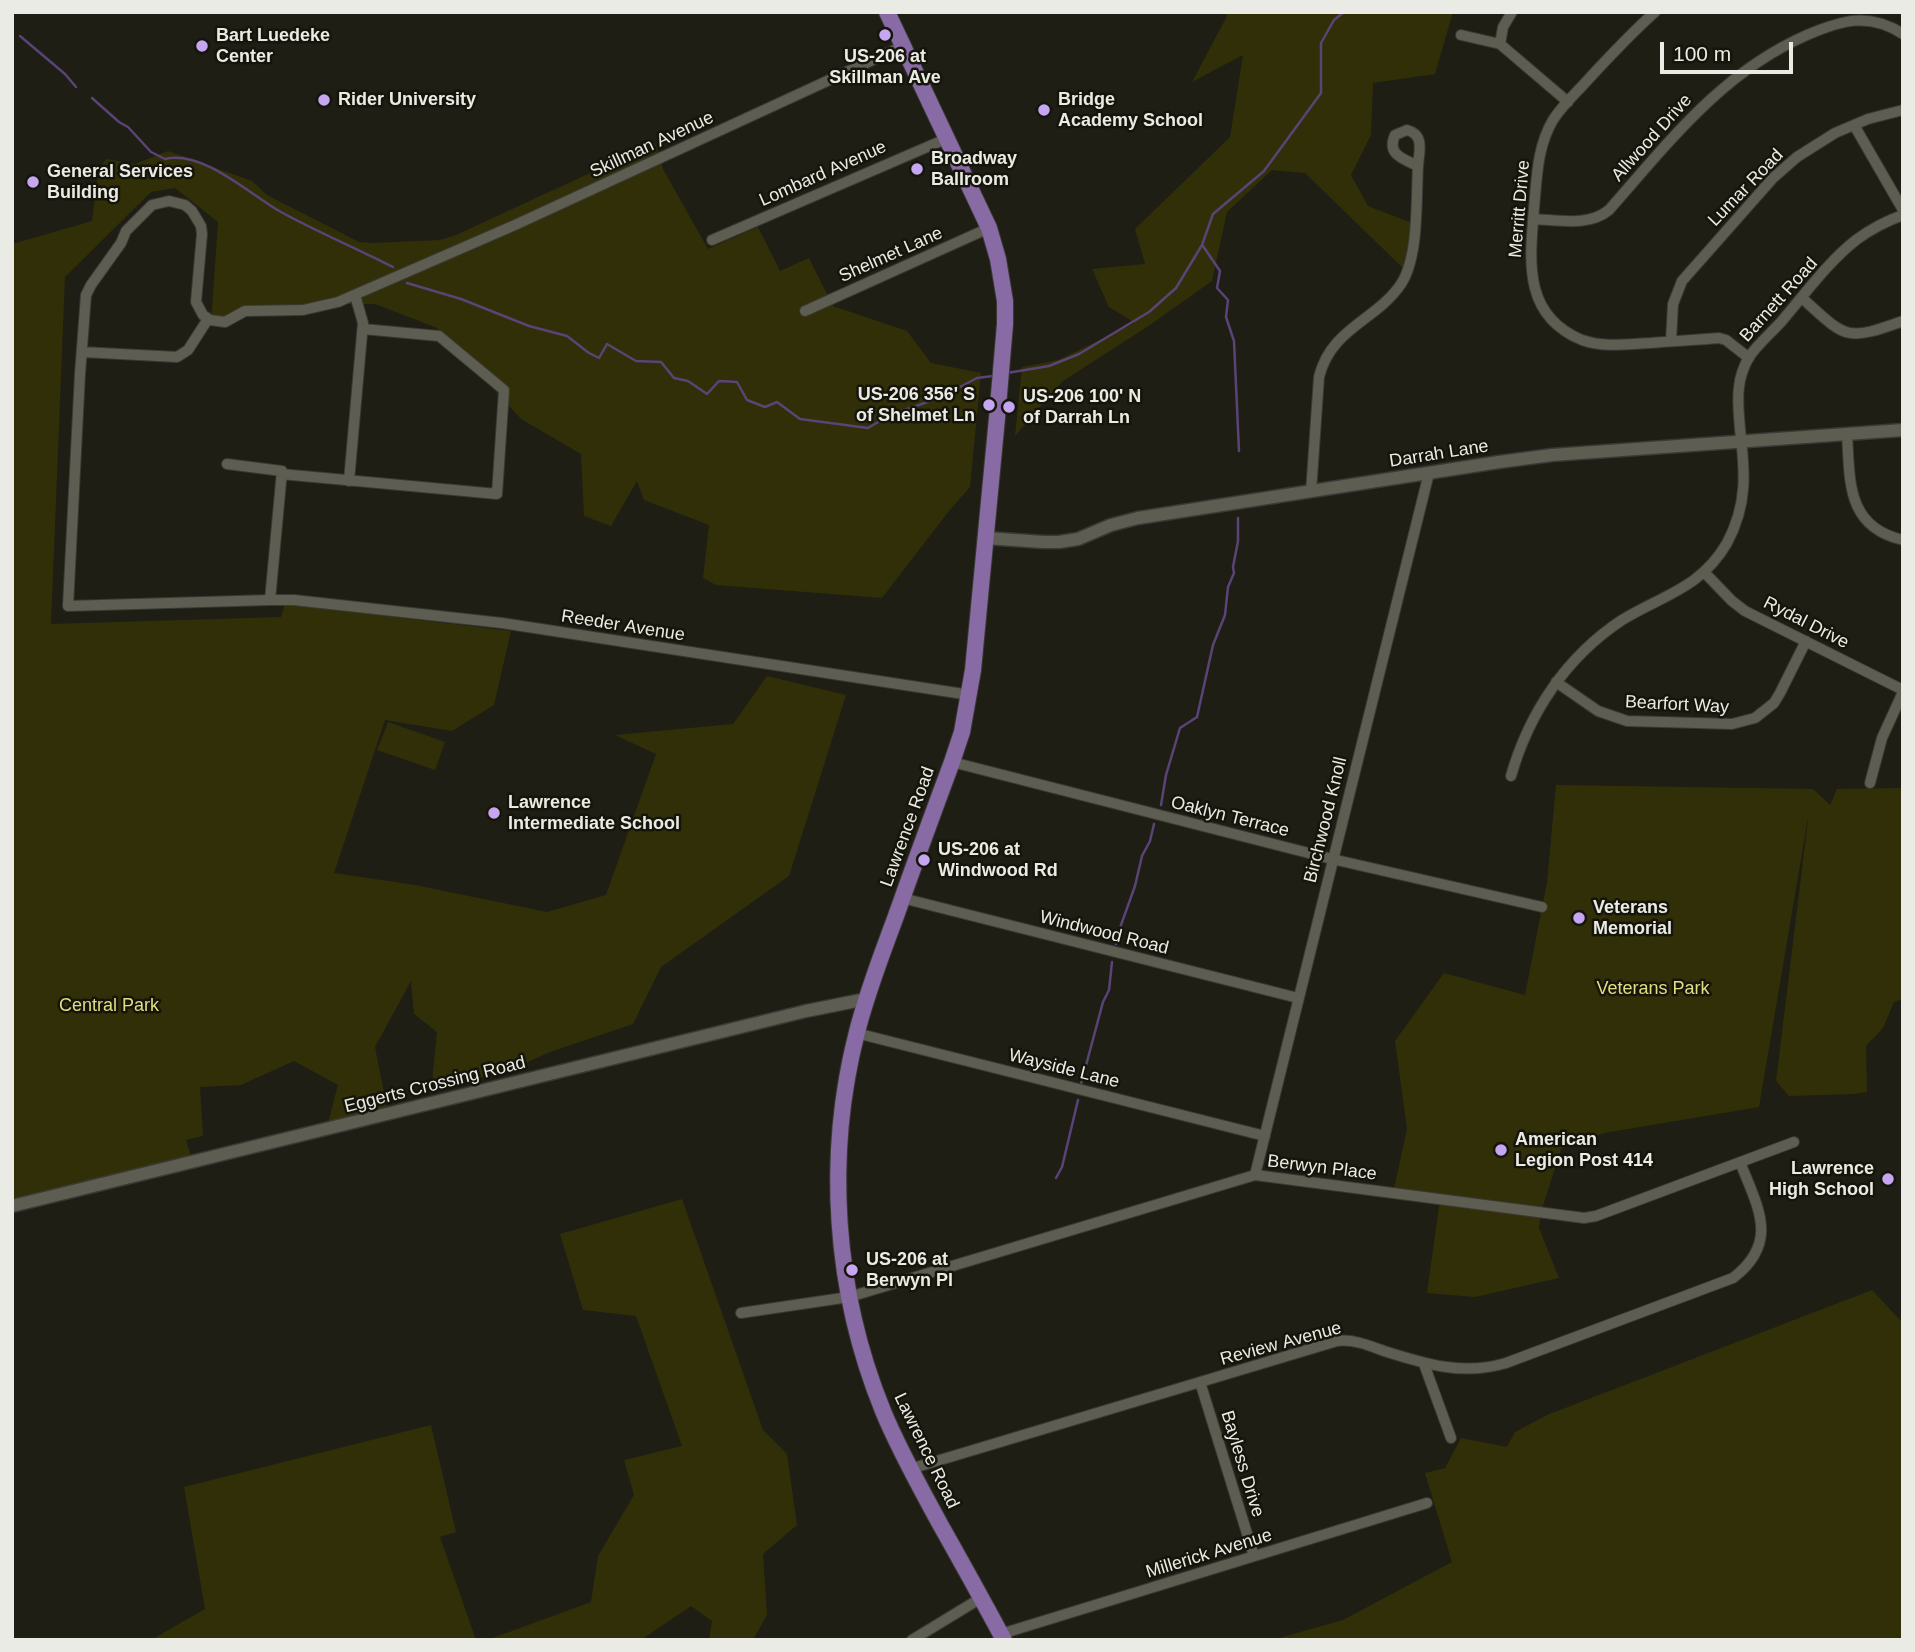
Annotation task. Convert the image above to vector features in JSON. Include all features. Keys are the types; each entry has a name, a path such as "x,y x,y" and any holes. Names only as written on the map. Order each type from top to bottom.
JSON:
{"main road":[{"name":"Lawrence Road","path":"887,12 989,228 998,260 1005,324 970,695 952,762 856,1033 846,1083 838,1161 840,1235 849,1297 868,1370 882,1410 910,1469 1003,1637"}],"street":[{"path":"1500,44 1503,27 1512,12"},
{"name":"Merritt Drive","path":"1655,12 1616,49 1553,121 1540,151 1531,258 1533,282 1543,307 1561,328 1597,344 1719,338 1726,340 1749,358"},
{"name":"Allwood Drive","path":"1534,219 1585,221 1602,215 1718,90 1756,62 1797,39 1857,20 1880,23 1903,34"},
{"path":"1461,35 1500,44 1568,102"},
{"name":"Skillman Avenue","path":"208,319 225,321 245,311 303,310 321,307 355,295 527,220 903,46"},
{"name":"Lumar Road","path":"1671,341 1673,304 1682,281 1773,178 1815,145 1854,125 1903,110"},
{"path":"1854,125 1903,212"},
{"name":"Lombard Avenue","path":"712,240 948,138"},
{"path":"1311,492 1319,377 1322,367 1335,345 1394,293 1407,272 1413,250 1418,166"},
{"path":"169,201 184,205 192,211 201,226 196,302 208,319 188,349 177,357 82,352 86,300 90,285 121,243 126,231 145,211 160,202 169,201"},
{"name":"Barnett Road","path":"1511,776 1532,720 1556,682 1579,656 1604,633 1675,593 1704,572 1725,546 1738,516 1745,480 1738,401 1742,374 1749,358 1844,251 1856,240 1903,212"},
{"name":"Shelmet Lane","path":"805,311 989,228"},
{"path":"349,481 363,329 355,295"},
{"path":"1801,298 1833,327 1850,334 1867,334 1903,321"},
{"path":"281,474 497,494 504,390 439,336 363,329"},
{"name":"Reeder Avenue","path":"82,352 68,606 294,600 502,623 970,695"},
{"name":"Darrah Lane","path":"986,538 1059,542 1078,539 1111,525 1138,518 1563,454 1903,430"},
{"path":"1847,434 1850,487 1857,508 1880,533 1903,540"},
{"path":"227,464 282,471 270,600"},
{"name":"Birchwood Knoll","path":"1255,1175 1429,473"},
{"name":"Rydal Drive","path":"1704,572 1745,611 1903,691"},
{"name":"Bearfort Way","path":"1556,682 1598,710 1627,721 1732,724 1755,718 1774,703 1806,641"},
{"path":"1870,783 1882,738 1903,691"},
{"name":"Oaklyn Terrace","path":"952,762 1332,859 1542,907"},
{"name":"Windwood Road","path":"902,898 1297,998"},
{"name":"Eggerts Crossing Road","path":"12,1206 806,1011 866,999"},
{"name":"Wayside Lane","path":"856,1033 1265,1136"},
{"name":"Berwyn Place","path":"741,1313 849,1297 1255,1175 1584,1219 1789,1144"},
{"name":"Review Avenue","path":"910,1469 1346,1340 1424,1364 1462,1369 1497,1365 1733,1278 1756,1253 1762,1231 1759,1210 1740,1162"},
{"path":"1424,1364 1451,1438"},
{"name":"Bayless Drive","path":"1200,1382 1254,1556"},
{"name":"Millerick Avenue","path":"1003,1637 1427,1503"},
{"path":"912,1640 981,1598"}],"green space":[{"path":"1224,12 1453,12 1435,74 1373,83 1371,135 1351,175 1368,206 1412,223 1409,274 1305,173 1272,170 1227,212 1212,281 1063,381 1015,436 1022,367 1058,360 1135,323 1109,307 1092,269 1145,264 1135,229 1230,137 1243,55 1192,82 1227,16"},
{"name":"Central Park","path":"655,143 663,169 708,249 758,227 780,271 809,258 833,306 907,331 931,363 981,373 970,487 882,598 716,585 703,578 709,525 644,500 637,481 611,526 584,516 581,454 521,419 437,328 375,304 337,304 211,322 218,222 175,188 151,192 65,277 51,624 281,617 285,604 511,631 494,705 452,731 385,720 334,873 415,885 547,912 606,895 656,754 615,735 733,724 767,676 846,695 789,876 661,967 633,1024 550,1052 515,1068 431,1092 437,1032 414,1014 411,981 375,1047 389,1118 325,1134 338,1085 294,1061 241,1085 200,1087 203,1136 186,1140 194,1166 12,1212 12,243 92,221 98,171 106,159 135,164 168,151 252,181 267,195 359,242 373,243 440,240 456,235"},
{"path":"388,722 445,742 435,770 377,750"},
{"name":"Veterans Park","path":"1556,785 1813,789 1830,805 1837,789 1903,788 1903,999 1894,1002 1883,1028 1866,1046 1867,1092 1789,1096 1776,1081 1809,812 1759,1107 1604,1133 1561,1149 1541,1212 1539,1228 1559,1278 1475,1297 1427,1293 1440,1199 1393,1193 1407,1129 1395,1041 1444,973 1525,995 1547,882"},
{"path":"682,1199 763,1430 787,1454 797,1525 763,1554 767,1615 753,1640 709,1640 712,1621 691,1606 641,1640 487,1640 591,1602 598,1556 634,1495 624,1460 682,1446 636,1316 583,1310 560,1234"},
{"path":"1872,1290 1903,1323 1903,1640 1272,1640 1343,1620 1452,1562 1425,1473 1445,1468 1461,1438 1507,1447 1515,1432 1547,1415"},
{"path":"431,1425 456,1532 440,1537 476,1640 151,1640 205,1609 184,1487"}],"waterway":[{"path":"1007,373 1049,366 1079,354 1149,312 1176,288 1202,245 1213,214 1264,171 1321,93 1321,43 1334,20 1344,12"},
{"path":"20,36 65,74 76,87"},
{"path":"92,98 128,127 151,152 165,159 180,158 210,167 281,212 393,267"},
{"path":"1203,246 1220,271 1217,288 1228,300 1226,317 1234,341 1239,451"},
{"path":"407,283 461,299 529,326 567,336 599,358 607,344 636,361 661,362 674,378 688,381 707,394 719,381 737,382 747,400 765,407 777,402 800,419 868,428 890,415 939,398 977,378 993,376"},
{"path":"1161,805 1166,775 1180,728 1197,717 1213,645 1225,615 1228,587 1234,573 1238,518"},
{"path":"1116,944 1154,824"},
{"path":"1081,1084 1103,1002 1109,990 1112,962"},
{"path":"1056,1178 1062,1167 1078,1100"}],"place":[{"name":"US-206 at Skillman Ave","path":"885,35"},
{"name":"Bart Luedeke Center","path":"202,46"},
{"name":"Rider University","path":"324,100"},
{"name":"Bridge Academy School","path":"1044,110"},
{"name":"Broadway Ballroom","path":"917,169"},
{"name":"General Services Building","path":"33,182"},
{"name":"US-206 356' S of Shelmet Ln","path":"989,405"},
{"name":"US-206 100' N of Darrah Ln","path":"1009,407"},
{"name":"Lawrence Intermediate School","path":"494,813"},
{"name":"US-206 at Windwood Rd","path":"924,860"},
{"name":"Veterans Memorial","path":"1579,918"},
{"name":"American Legion Post 414","path":"1501,1150"},
{"name":"Lawrence High School","path":"1888,1179"},
{"name":"US-206 at Berwyn Pl","path":"852,1270"}]}
